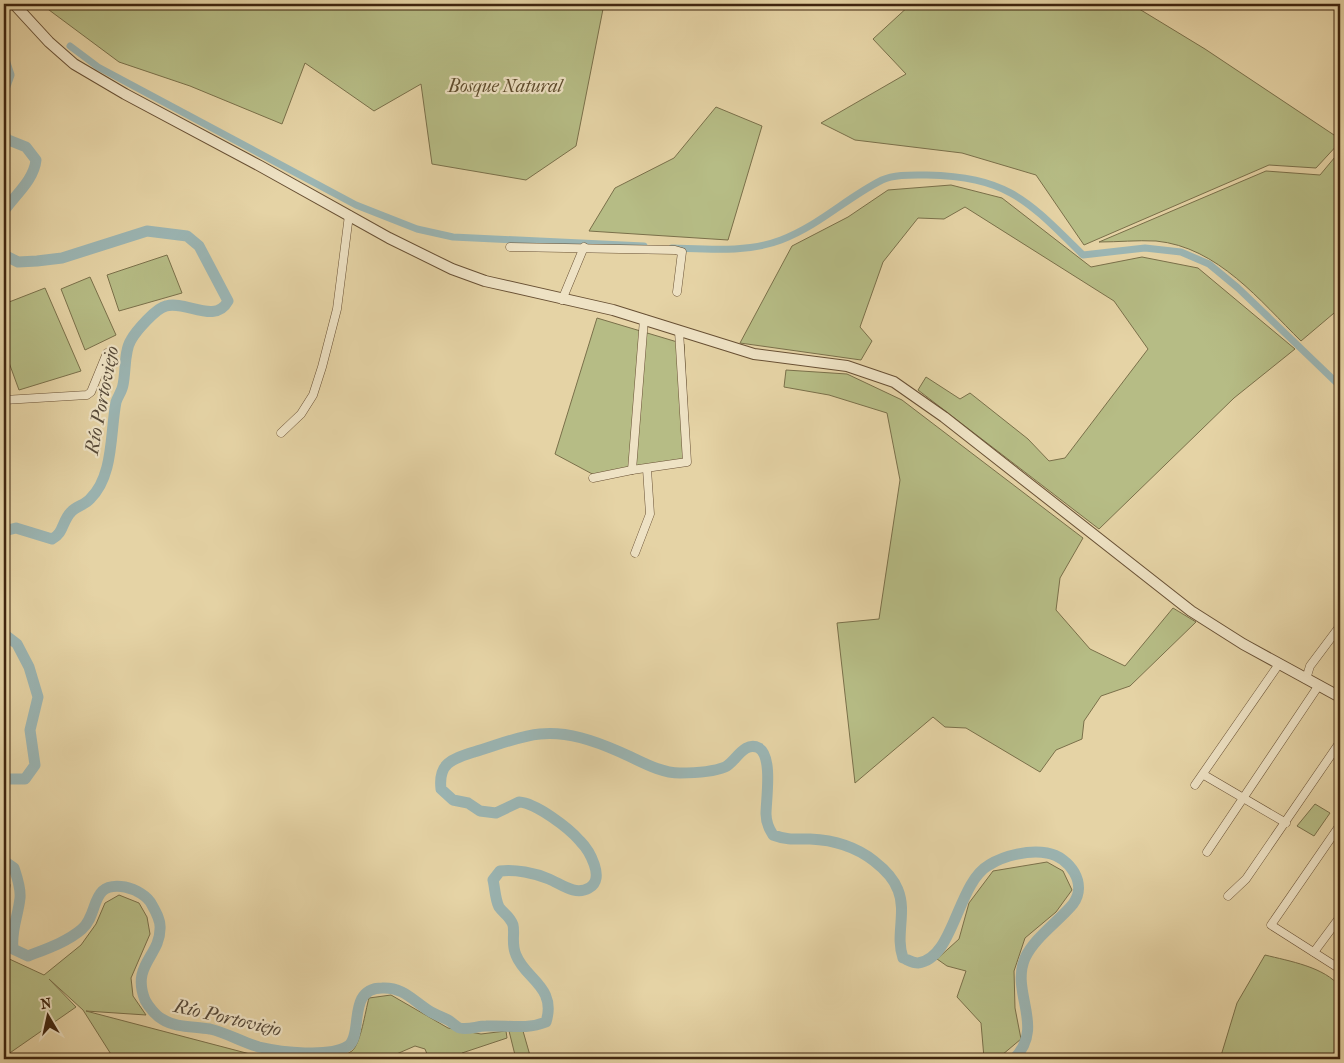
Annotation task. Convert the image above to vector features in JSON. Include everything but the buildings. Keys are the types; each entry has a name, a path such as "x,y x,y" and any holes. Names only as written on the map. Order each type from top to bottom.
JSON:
{"street":[{"path":"14,4 74,64 125,94 389,238 452,269 485,281 562,300 613,310 754,354 847,366 894,382 944,417 1191,611 1279,664 1340,697"},
{"path":"281,433 301,414 313,395 322,367 337,308 349,215"},
{"path":"510,247 658,249 682,252 677,292"},
{"path":"562,300 584,247"},
{"path":"632,470 644,319"},
{"path":"594,478 686,462 679,331"},
{"path":"4,400 87,395 91,392 107,353"},
{"path":"635,553 650,514 647,469"},
{"path":"1306,679 1310,666 1340,626"},
{"path":"1195,785 1204,775 1279,664"},
{"path":"1207,852 1319,685"},
{"path":"1228,896 1246,879 1340,742"},
{"path":"1204,775 1286,823"},
{"path":"1340,825 1271,925 1340,969"},
{"path":"1314,952 1340,917"}],"green space":[{"name":"Bosque Natural","path":"41,4 604,4 576,146 526,180 432,164 421,84 374,111 305,63 282,124 190,86 119,62"},
{"path":"911,4 1131,4 1205,49 1340,139 1340,142 1316,168 1269,165 1084,245 1036,175 962,153 855,140 821,123 906,74 873,39"},
{"path":"716,107 762,126 728,240 589,231 615,188 674,158"},
{"path":"1340,151 1340,308 1301,341 1236,278 1199,254 1178,245 1156,241 1099,242 1266,171 1320,175"},
{"path":"951,185 1002,198 1091,267 1142,257 1198,268 1295,349 1234,398 1099,529 918,390 926,377 960,399 970,393 1028,439 1049,461 1065,458 1148,349 1114,301 965,207 944,219 918,218 883,262 860,327 872,341 861,360 740,343 792,246 848,217 888,190"},
{"path":"167,255 182,293 119,311 107,275"},
{"path":"90,277 116,335 85,350 61,289"},
{"path":"45,288 81,371 19,390 4,349 4,304"},
{"path":"597,318 684,344 690,463 596,476 555,454"},
{"path":"786,370 847,374 902,400 1083,538 1060,578 1056,610 1090,649 1125,666 1173,608 1196,622 1130,686 1101,696 1084,721 1082,739 1056,750 1040,772 966,728 945,727 933,717 855,783 837,623 879,619 900,480 887,413 829,395 784,387"},
{"path":"1315,804 1330,813 1314,836 1297,826"},
{"path":"1047,862 1063,871 1072,890 1056,912 1025,938 1014,971 1015,1008 1021,1039 1002,1055 984,1058 981,1023 957,997 966,971 947,966 937,959 959,939 969,903 993,871"},
{"path":"4,871 10,885 4,926"},
{"path":"119,895 139,903 147,917 150,934 131,978 133,996 146,1015 86,1011 269,1059 114,1059 83,1010 49,979 76,1007 4,1057 4,948 5,957 44,975 81,945 96,924 105,903"},
{"path":"1265,955 1295,962 1316,970 1325,974 1340,987 1340,1055 1333,1059 1220,1059 1237,1003"},
{"path":"391,995 448,1028 481,1034 506,1031 507,1038 462,1053 463,1059 429,1059 425,1049 415,1046 385,1059 337,1059 337,1057 352,1051 355,1047 369,998"},
{"path":"509,1031 523,1031 531,1059 516,1059"}],"waterway":[{"path":"70,46 98,67 356,205 417,229 453,237 644,246"},
{"name":"Río Portoviejo","path":"4,60 9,75 4,89"},
{"name":"Río Portoviejo","path":"4,132 6,139 26,147 36,160 35,167 28,181 4,211"},
{"path":"672,248 741,249 781,240 808,227 869,187 893,177 927,175 978,181 998,187 1031,206 1083,255 1145,248 1181,252 1209,264 1238,288 1340,386"},
{"name":"Río Portoviejo","path":"4,255 18,262 37,261 62,258 147,231 187,236 199,246 228,301 222,308 208,312 182,306 166,306 147,320 134,336 127,350 123,385 116,402 114,414 110,453 98,490 88,501 71,512 59,534 52,539 16,528 4,531"},
{"name":"Río Portoviejo","path":"4,634 17,644 29,667 38,697 30,730 35,765 25,779 4,779"},
{"name":"Río Portoviejo","path":"4,861 14,868 20,890 13,935 13,949 28,956 49,948 82,929 88,922 100,893 106,889 114,886 125,887 137,891 148,899 158,917 160,929 156,947 147,961 141,978 142,988 145,1000 152,1011 160,1018 173,1024 210,1029 268,1049 305,1053 329,1052 340,1050 353,1041 360,1004 364,996 371,990 390,988 402,992 431,1012 460,1028 531,1026 546,1022 547,1000 539,984 526,971 516,955 513,925 499,907 493,880 500,871 518,871 531,873 579,891 589,888 594,884 596,878 594,864 584,845 575,836 552,817 526,803 519,802 496,813 480,811 468,803 453,800 441,789 444,768 453,760 466,755 515,739 550,733 571,735 591,741 664,771 680,773 720,769 729,765 744,749 754,746 759,748 766,760 768,779 766,817 773,835 827,841 844,845 859,851 881,867 891,878 898,890 901,907 901,950 903,958 910,961 918,963 930,958 940,949 969,887 978,874 995,861 1010,856 1040,852 1055,856 1069,866 1077,880 1077,896 1073,904 1034,944 1025,958 1021,984 1028,1022 1027,1034 1023,1047 1014,1059"}]}
